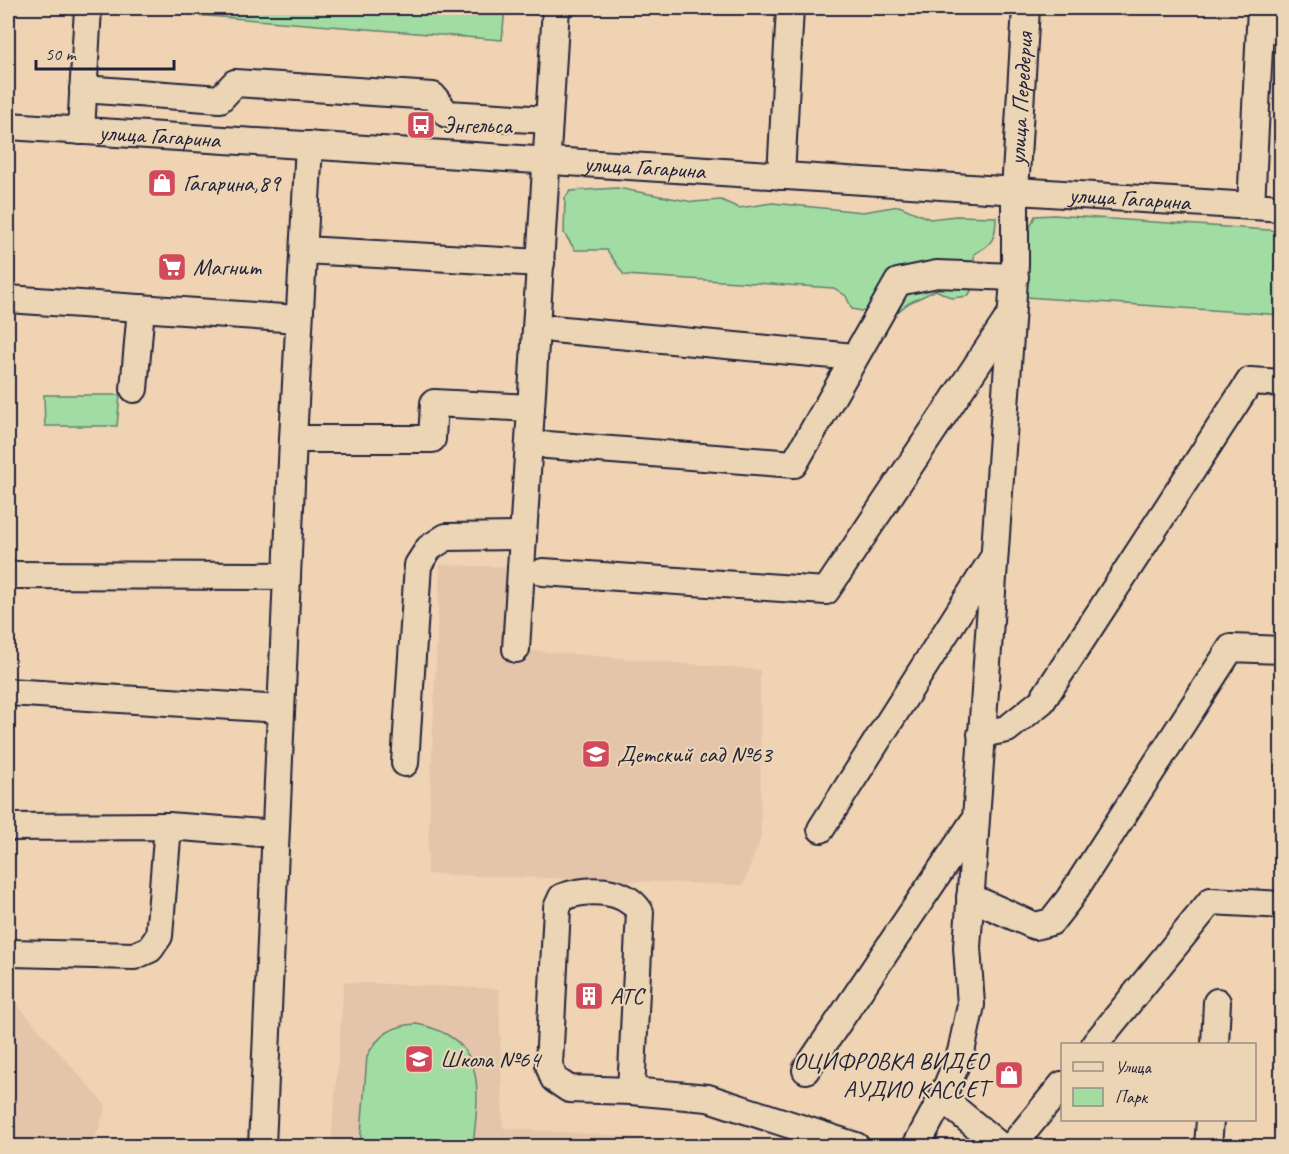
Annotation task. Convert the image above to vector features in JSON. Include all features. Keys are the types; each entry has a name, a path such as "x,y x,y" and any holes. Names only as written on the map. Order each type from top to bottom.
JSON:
{"street":[{"path":"81,131 88,8"},
{"path":"516,650 556,8"},
{"path":"781,176 790,8"},
{"name":"улица Передерия","path":"916,1146 942,1098 961,1052 971,1005 967,947 974,821 1015,277 1015,190 1026,8"},
{"path":"1251,206 1261,8"},
{"path":"83,89 220,99 235,83 433,96 447,114 549,120"},
{"name":"улица Гагарина","path":"8,126 1281,208"},
{"path":"262,1146 298,319 309,146"},
{"path":"304,250 541,262"},
{"path":"548,444 794,464 898,282 937,274 1015,277"},
{"path":"8,299 298,319"},
{"path":"134,389 141,308"},
{"path":"543,572 826,591 1012,314"},
{"path":"553,329 854,357"},
{"path":"981,734 1007,729 1042,701 1250,381 1281,383"},
{"path":"293,439 432,439 434,403 531,408"},
{"path":"405,763 418,565 429,548 446,537 523,536"},
{"path":"821,829 994,557"},
{"path":"8,575 287,576"},
{"path":"970,897 1035,927 1051,922 1075,889 1231,648 1281,650"},
{"path":"8,692 281,709"},
{"path":"806,1070 974,821"},
{"path":"8,827 168,826 275,834"},
{"path":"11,952 134,956 150,948 159,936 168,826"},
{"path":"631,1091 640,912 633,901 614,893 577,891 562,897 557,908 549,1065 554,1079 569,1089 631,1091 708,1098 856,1146"},
{"path":"1096,1043 1211,902 1281,905"},
{"path":"1215,1043 1217,1002"},
{"path":"1012,1146 1061,1086"},
{"path":"942,1098 1000,1146"},
{"path":"1208,1146 1210,1121"}],"shaded area":[{"name":"Детский сад №63","path":"440,565 513,567 514,649 760,670 761,838 743,885 427,874"},
{"name":"Школа №64","path":"344,982 499,989 503,1128 707,1142 717,1146 331,1146"},
{"path":"8,994 106,1106 93,1146 8,1146"}],"green space":[{"path":"135,8 505,8 502,40 135,10"},
{"path":"617,188 693,202 721,200 739,208 772,203 863,212 899,206 930,219 956,216 996,217 995,230 992,240 974,254 975,284 968,296 952,298 936,290 909,303 891,317 852,309 846,296 834,288 624,275 607,250 575,250 564,233 565,198 570,191"},
{"path":"1054,215 1281,231 1281,315 1026,297 1027,234 1035,216"},
{"path":"44,395 120,395 117,426 45,426"},
{"path":"417,1024 440,1031 457,1041 468,1054 477,1086 473,1146 360,1146 367,1056 376,1042 387,1032 401,1026"}],"place":[{"name":"Энгельса","path":"421,125"},
{"name":"Гагарина,89","path":"162,183"},
{"name":"Магнит","path":"172,267"},
{"name":"Детский сад №63","path":"596,754"},
{"name":"АТС","path":"589,996"},
{"name":"Школа №64","path":"419,1059"},
{"name":"ОЦИФРОВКА ВИДЕО АУДИО КАССЕТ","path":"1009,1075"}]}
